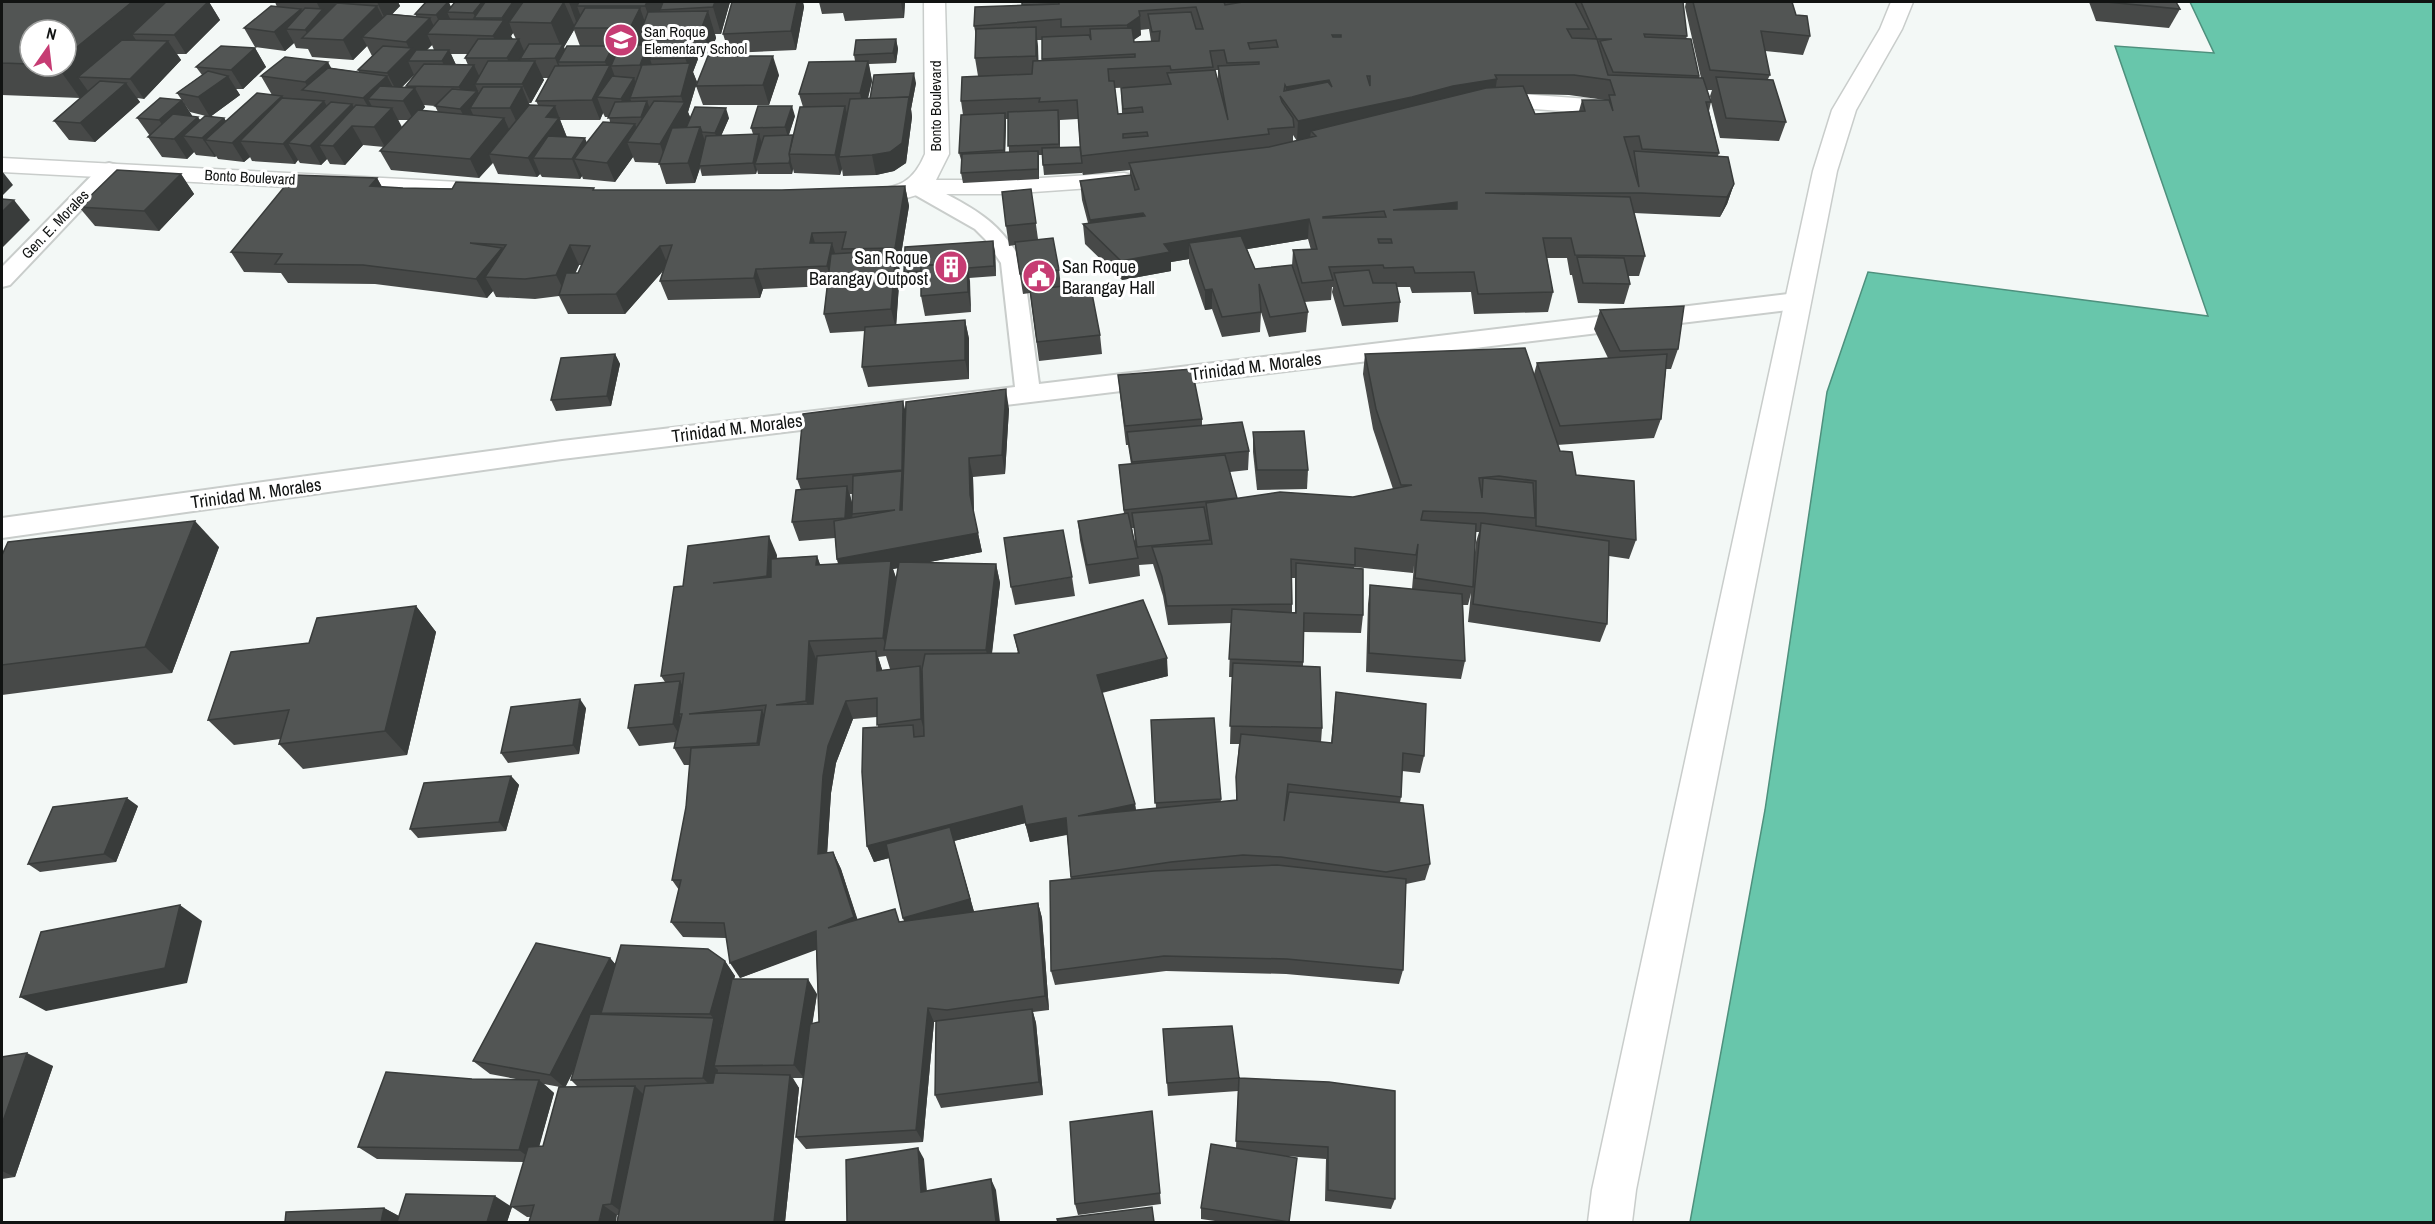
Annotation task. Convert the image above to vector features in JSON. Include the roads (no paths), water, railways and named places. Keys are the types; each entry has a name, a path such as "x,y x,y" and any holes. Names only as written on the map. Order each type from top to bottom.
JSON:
{"street":[{"name":"Bonto Boulevard","path":"918,187 932,169 937,153 934,2"},
{"path":"1610,1222 1614,1190 1796,301 1825,171 1844,110 1891,29 1902,2"},
{"path":"1461,108 1507,100 1588,106"},
{"name":"Bonto Boulevard","path":"2,165 519,192"},
{"path":"833,199 895,195 918,187 1006,187 1108,182 1142,177"}],"lane":[{"name":"Gen. E. Morales","path":"2,280 109,169"},
{"path":"918,187 976,218 1004,247 1012,263 1028,393"},
{"name":"Trinidad M. Morales","path":"2,528 562,450 1796,301"}],"place":[{"name":"San Roque Elementary School","path":"621,40"},
{"name":"San Roque Barangay Outpost","path":"951,267"},
{"name":"San Roque Barangay Hall","path":"1039,276"}]}
